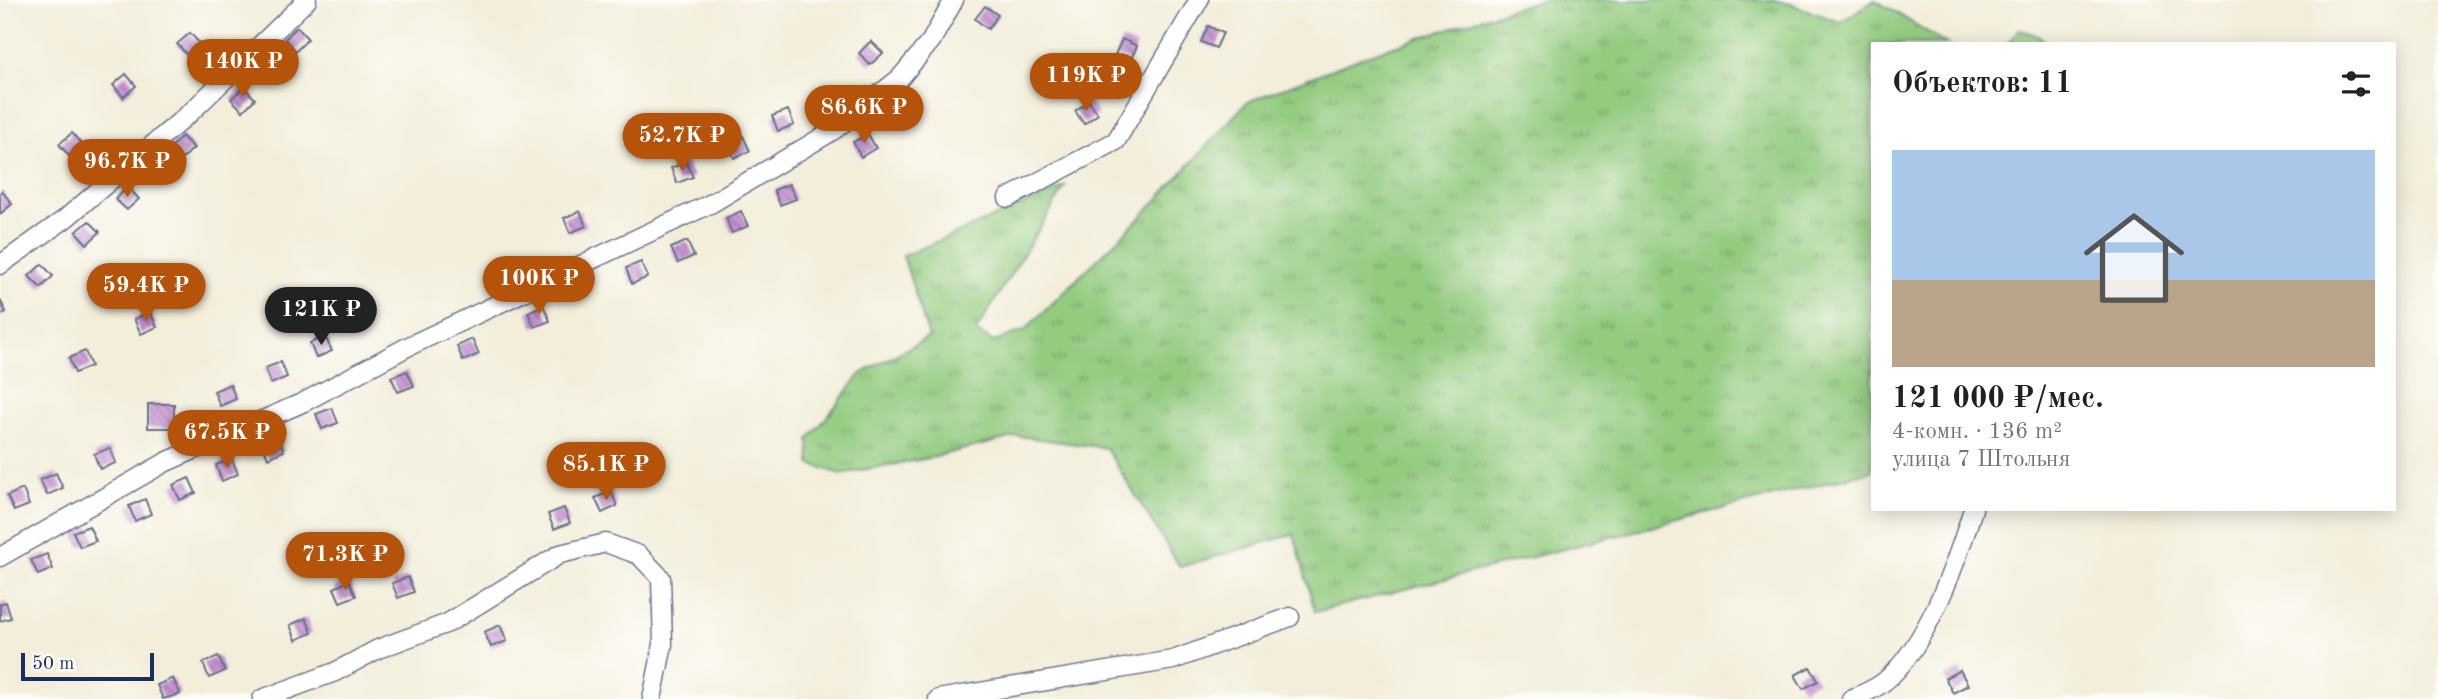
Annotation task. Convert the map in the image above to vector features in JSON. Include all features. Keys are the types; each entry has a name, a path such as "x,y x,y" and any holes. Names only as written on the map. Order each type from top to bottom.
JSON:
{"street":[{"path":"0,265 65,219 191,112 307,0"},
{"path":"0,557 166,462 304,402 407,347 712,203 834,130 900,78 931,41 954,0"},
{"path":"1008,198 1116,141 1199,0"},
{"path":"1852,699 1884,682 1908,655 1935,608 1972,511"},
{"path":"262,699 335,672 378,649 448,623 560,554 606,543 639,555 661,578 663,643 652,699"},
{"path":"938,699 1173,660 1290,617"}],"green space":[{"path":"1539,0 1780,0 1840,22 1875,0 1944,42 1871,42 1871,471 1315,612 1294,534 1180,567 1106,448 1018,436 929,458 841,474 810,464 809,439 862,373 929,337 903,256 1065,187 976,331 994,342 1025,330 1145,213 1247,102 1381,50"},
{"path":"2019,29 2041,37 2045,42 2009,42"}],"building":[{"path":"985,6 998,15 988,29 975,19"},
{"path":"1208,26 1223,33 1216,48 1201,42"},
{"path":"297,27 308,39 296,51 285,39"},
{"path":"190,33 201,45 188,56 177,44"},
{"path":"1122,39 1137,46 1130,61 1115,55"},
{"path":"871,41 883,53 870,65 859,53"},
{"path":"126,74 136,86 123,97 113,85"},
{"path":"244,87 255,99 243,111 231,99"},
{"path":"1089,101 1098,114 1084,124 1075,111"},
{"path":"788,110 794,125 778,131 772,116"},
{"path":"72,133 82,145 69,156 59,144"},
{"path":"868,134 876,148 861,157 853,142"},
{"path":"182,136 194,148 181,160 170,148"},
{"path":"743,136 750,151 734,158 728,143"},
{"path":"686,162 693,177 677,183 671,168"},
{"path":"789,184 796,199 780,205 774,190"},
{"path":"128,187 139,199 127,210 115,199"},
{"path":"2,191 12,204 0,214 0,193"},
{"path":"580,211 586,226 570,233 564,218"},
{"path":"741,211 748,226 732,233 726,218"},
{"path":"89,221 100,232 87,244 76,232"},
{"path":"687,241 694,256 678,263 671,248"},
{"path":"641,262 648,277 632,284 626,268"},
{"path":"42,264 53,276 41,288 29,276"},
{"path":"0,300 6,312 0,316"},
{"path":"543,305 550,321 534,327 528,312"},
{"path":"150,312 157,327 141,334 134,319"},
{"path":"325,336 332,351 316,358 310,343"},
{"path":"472,339 479,354 463,361 457,346"},
{"path":"85,351 91,366 75,373 69,358"},
{"path":"281,362 287,377 271,384 265,368"},
{"path":"407,371 414,386 398,392 391,377"},
{"path":"230,384 236,399 220,406 214,391"},
{"path":"148,404 174,404 174,428 148,428"},
{"path":"332,408 338,423 322,429 316,414"},
{"path":"277,436 284,451 268,458 262,442"},
{"path":"110,448 116,463 100,469 94,454"},
{"path":"232,459 238,474 222,481 216,465"},
{"path":"56,473 63,488 47,495 40,480"},
{"path":"189,478 196,493 180,500 173,485"},
{"path":"23,489 29,505 14,511 7,496"},
{"path":"611,491 617,506 602,513 595,498"},
{"path":"145,499 151,514 135,521 129,506"},
{"path":"564,508 570,523 554,529 548,514"},
{"path":"89,526 96,541 80,547 73,532"},
{"path":"47,554 53,569 38,575 31,560"},
{"path":"408,577 414,592 398,598 392,583"},
{"path":"349,581 356,596 340,602 334,588"},
{"path":"6,602 11,618 0,621 0,604"},
{"path":"306,618 312,633 296,640 290,625"},
{"path":"500,625 507,641 491,647 484,632"},
{"path":"218,656 225,671 209,678 203,663"},
{"path":"1810,667 1818,681 1803,689 1795,675"},
{"path":"1960,670 1968,685 1953,693 1945,678"},
{"path":"173,678 180,694 163,699 157,685"}]}
